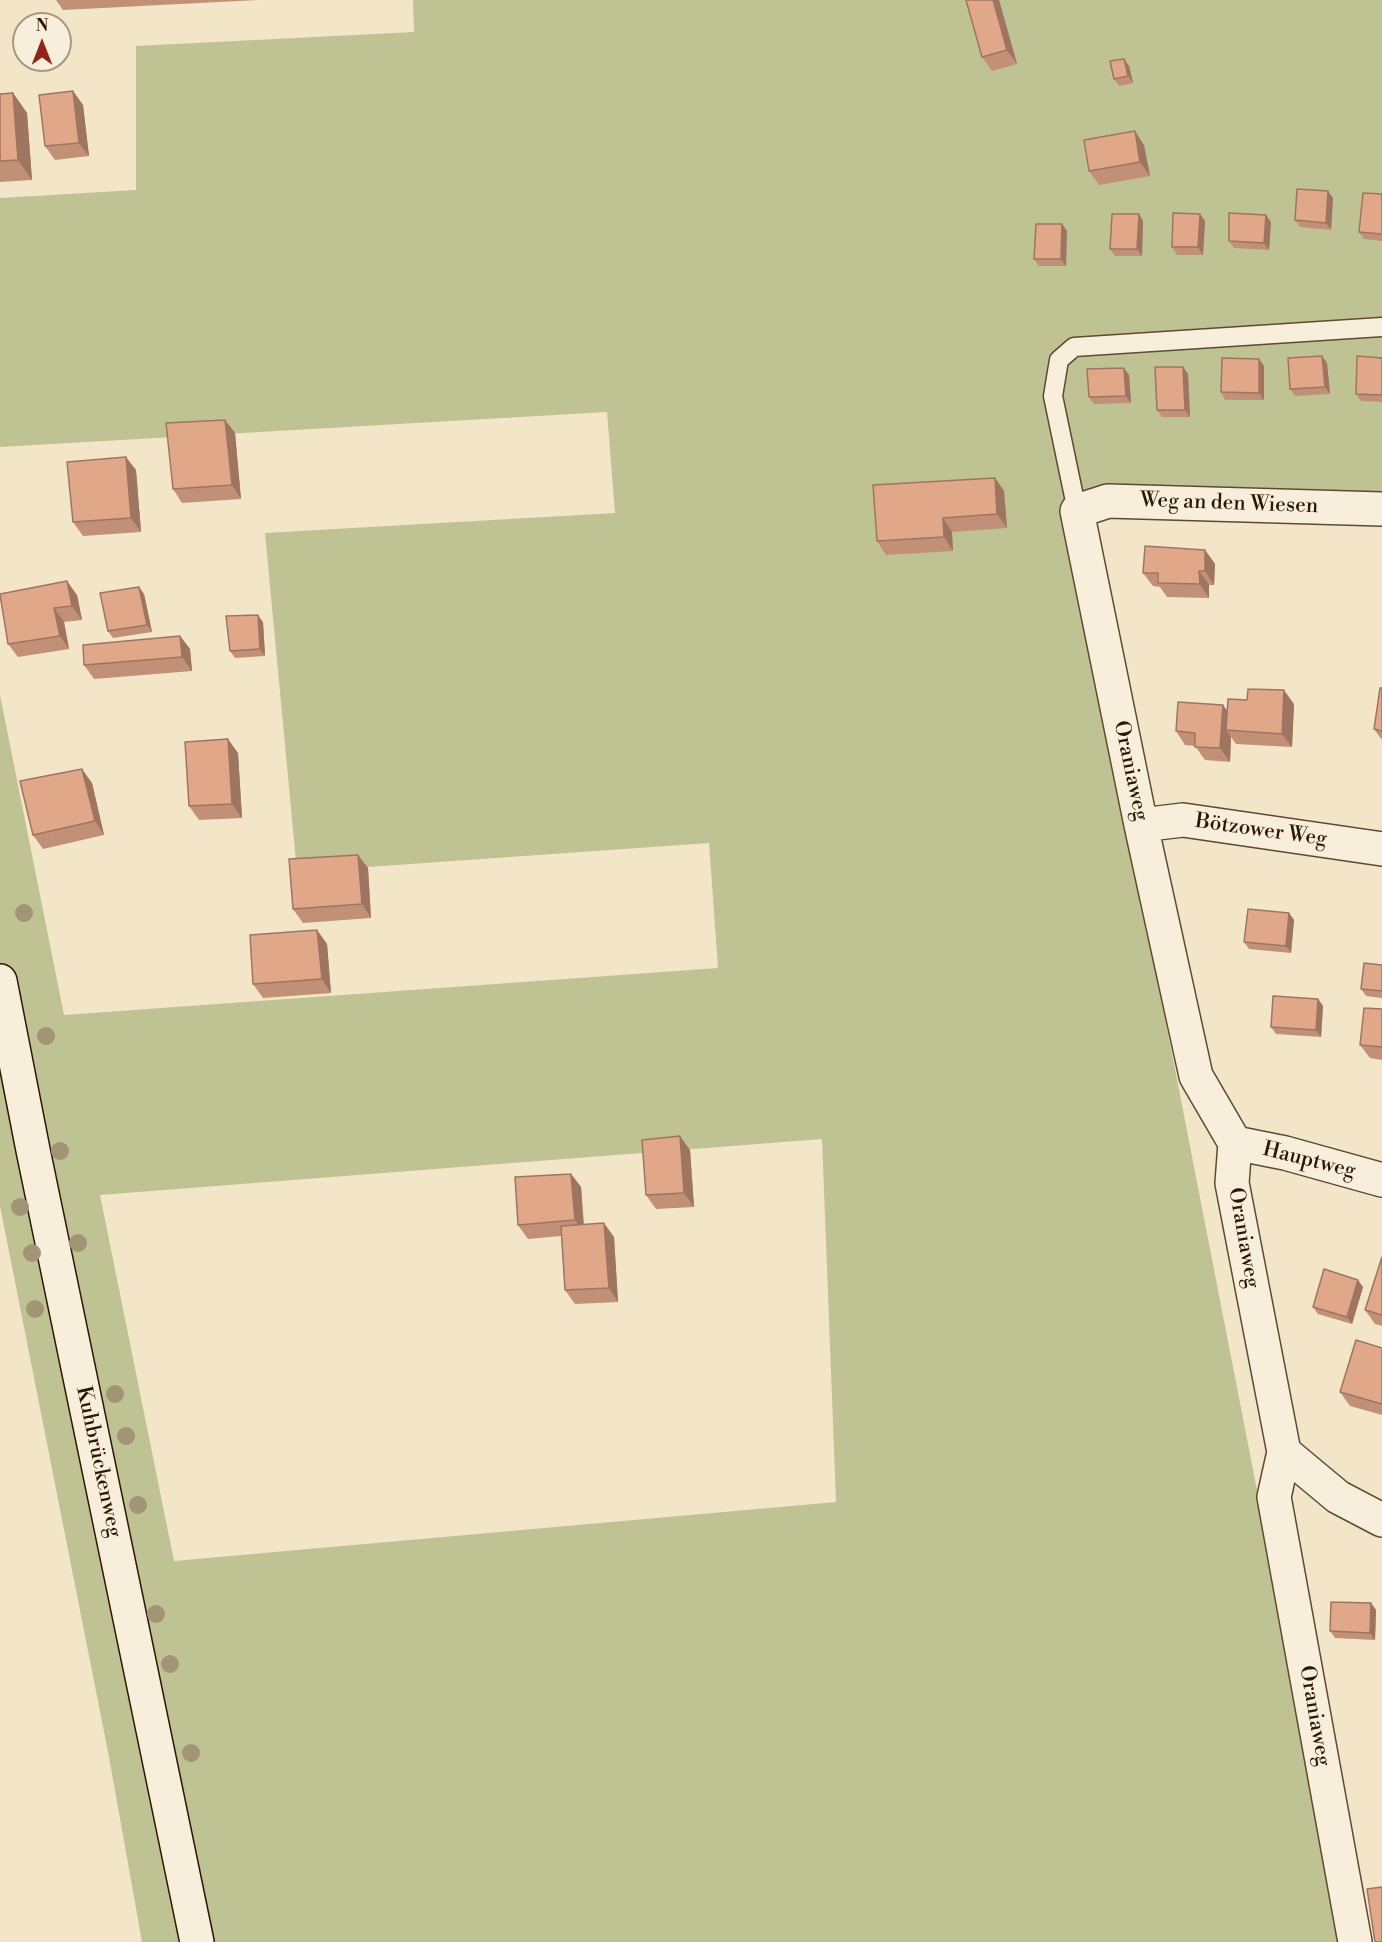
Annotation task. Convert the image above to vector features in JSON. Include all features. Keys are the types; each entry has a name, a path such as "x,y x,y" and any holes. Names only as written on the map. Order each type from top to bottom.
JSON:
{"street":[{"name":"Weg an den Wiesen","path":"1077,511 1108,501 1382,509"},
{"name":"Oraniaweg","path":"1077,511 1141,825 1196,1076 1235,1143 1232,1183 1284,1452 1274,1497 1355,1942"},
{"name":"Bötzower Weg","path":"1141,825 1183,820 1382,849"},
{"name":"Kuhbrückenweg","path":"0,981 197,1942"},
{"name":"Hauptweg","path":"1235,1143 1382,1180"},
{"path":"1284,1452 1338,1497 1382,1520"}],"lane":[{"path":"1077,511 1053,396 1059,360 1074,347 1382,327"}],"green space":[{"path":"413,0 1382,0 1382,499 1063,494 1345,1942 142,1942 109,1757 0,1206 0,695 64,1015 718,968 709,843 297,872 265,533 615,513 607,412 0,447 0,198 136,190 136,46 414,32","holes":["822,1139 836,1502 174,1561 100,1195"]}],"building":[{"path":"966,0 993,0 1007,50 982,57"},
{"path":"1124,59 1128,76 1114,79 1110,61"},
{"path":"73,91 79,143 45,146 39,95"},
{"path":"13,93 18,160 0,161 0,94"},
{"path":"1135,131 1140,162 1089,171 1084,140"},
{"path":"1297,189 1328,191 1326,223 1295,220"},
{"path":"1363,193 1382,194 1382,234 1359,232"},
{"path":"1173,213 1200,214 1198,247 1172,247"},
{"path":"1229,213 1266,215 1264,243 1229,241"},
{"path":"1112,214 1139,214 1137,249 1110,249"},
{"path":"1036,224 1062,224 1061,259 1034,259"},
{"path":"1322,356 1325,387 1290,389 1288,358"},
{"path":"1357,356 1382,358 1382,395 1356,394"},
{"path":"1222,358 1259,359 1259,393 1221,392"},
{"path":"1155,367 1183,367 1185,410 1157,410"},
{"path":"1124,368 1126,396 1089,397 1087,369"},
{"path":"225,420 232,485 173,489 166,423"},
{"path":"126,457 131,518 73,522 67,462"},
{"path":"995,478 997,514 943,518 944,537 877,541 873,485"},
{"path":"1145,546 1205,550 1205,571 1199,571 1200,584 1158,583 1158,573 1143,573"},
{"path":"67,581 72,606 54,608 60,636 8,644 0,594"},
{"path":"139,587 147,625 108,631 100,593"},
{"path":"258,615 260,649 230,651 226,616"},
{"path":"180,636 182,657 84,665 83,645"},
{"path":"1380,688 1382,688 1382,731 1374,729"},
{"path":"1248,689 1284,690 1282,734 1226,730 1228,699 1247,700"},
{"path":"1178,702 1223,705 1220,748 1195,747 1195,733 1176,731"},
{"path":"228,739 232,804 189,806 185,742"},
{"path":"82,769 95,821 33,835 20,781"},
{"path":"358,855 362,904 293,909 289,859"},
{"path":"1248,909 1289,913 1286,946 1244,942"},
{"path":"317,930 322,979 253,984 250,935"},
{"path":"1364,963 1382,965 1382,991 1361,989"},
{"path":"1273,996 1318,999 1316,1030 1271,1027"},
{"path":"1364,1008 1382,1009 1382,1047 1360,1045"},
{"path":"680,1136 684,1193 646,1195 642,1140"},
{"path":"571,1174 575,1220 518,1225 515,1177"},
{"path":"604,1223 609,1288 565,1290 561,1226"},
{"path":"1382,1257 1382,1315 1365,1310"},
{"path":"1324,1269 1358,1280 1347,1317 1313,1307"},
{"path":"1356,1340 1382,1348 1382,1404 1340,1392"},
{"path":"1331,1602 1371,1603 1370,1633 1330,1631"},
{"path":"1382,1887 1382,1942 1375,1942 1367,1889"}]}
